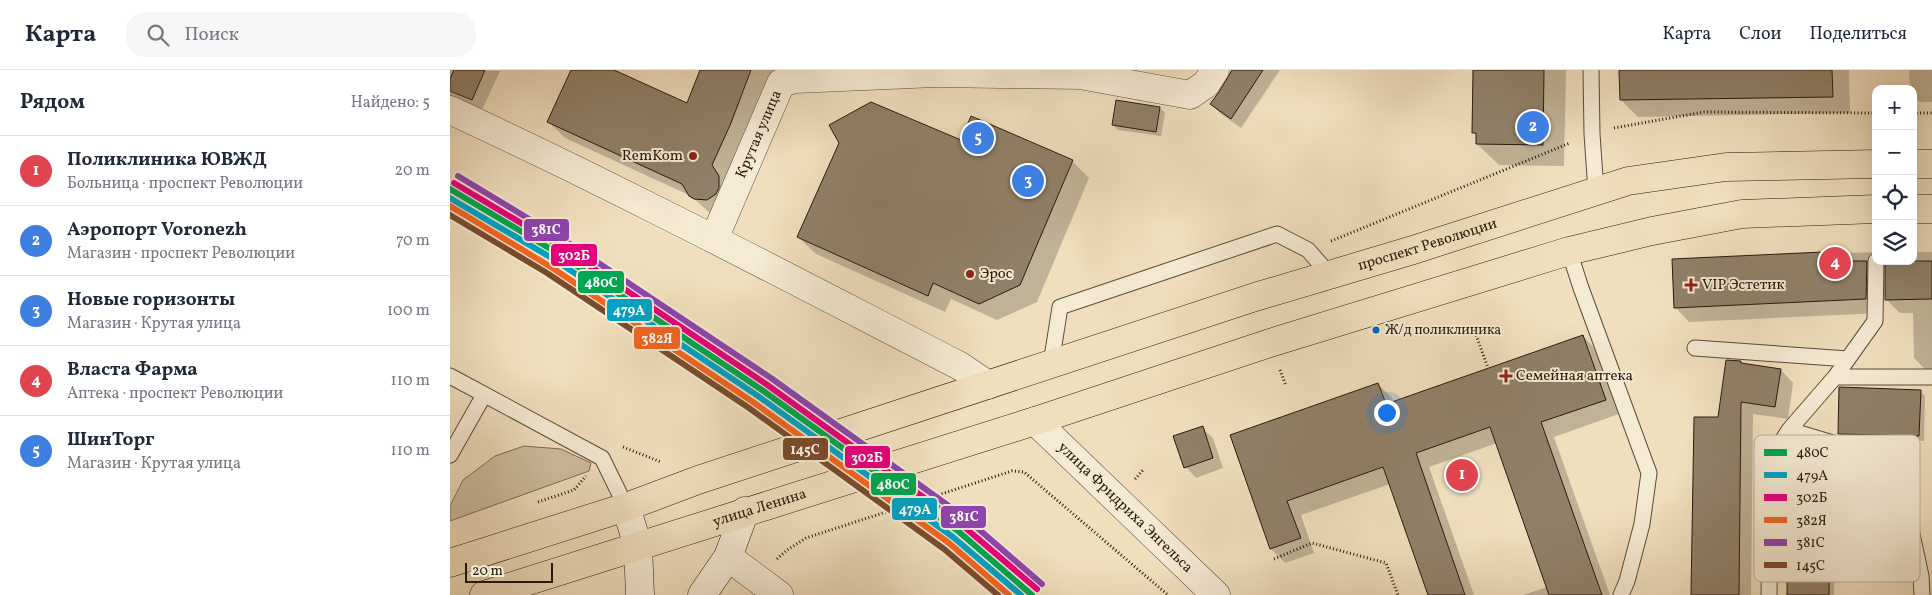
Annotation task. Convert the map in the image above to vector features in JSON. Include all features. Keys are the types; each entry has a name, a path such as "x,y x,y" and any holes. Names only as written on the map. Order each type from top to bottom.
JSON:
{"main road":[{"name":"проспект Революции","path":"988,385 1329,274 1413,250 1628,181 1726,167 1872,164"},
{"path":"1917,164 1932,164"},
{"path":"1035,421 1270,344 1569,251 1652,231 1742,214 1872,209"},
{"path":"1917,209 1932,209"},
{"path":"450,563 626,507 698,480 988,385"},
{"name":"улица Ленина","path":"484,595 744,511 1035,421"}],"street":[{"name":"Крутая улица","path":"714,239 781,83 794,75 935,73 1080,74 1190,95 1206,84 1215,70"},
{"path":"450,110 714,239 960,366 988,385"},
{"name":"улица Фридриха Энгельса","path":"1035,421 1216,595"},
{"path":"626,507 638,546 640,595"},
{"path":"702,595 728,557 744,511"},
{"path":"728,557 779,595"}],"lane":[{"path":"1591,70 1592,134 1596,191"},
{"path":"1051,364 1060,307 1276,234 1308,250 1329,274"},
{"path":"1569,251 1648,473 1642,524 1627,581 1621,595"},
{"path":"1786,435 1836,377 1875,321 1876,265"},
{"path":"1696,348 1848,359"},
{"path":"450,376 602,458 626,507"},
{"path":"1836,377 1932,377"},
{"path":"450,455 484,395"},
{"path":"1789,430 1806,435"},
{"path":"1920,571 1922,595"},
{"path":"1768,582 1768,595"}],"path":[{"path":"1308,250 1592,134 1624,125 1704,112 1872,113"},
{"path":"1917,113 1932,113"},
{"path":"1475,332 1488,368"},
{"path":"530,505 574,490 613,443 666,464"},
{"path":"787,550 806,538 1012,471 1024,472 1168,595"},
{"path":"1274,558 1312,543 1386,563 1398,595"}],"shaded area":[{"path":"524,446 561,449 591,463 589,471 450,521 450,506 463,480 495,456"}],"building":[{"path":"454,70 485,70 472,100 450,91 450,79"},
{"path":"571,70 614,70 687,103 700,70 751,70 731,123 712,165 719,176 719,188 716,194 707,200 694,199 689,196 682,184 547,122"},
{"path":"1232,70 1263,70 1231,119 1210,104"},
{"path":"1473,70 1544,70 1543,145 1476,144 1476,133 1472,133"},
{"path":"1619,70 1832,70 1833,97 1620,100"},
{"path":"1116,100 1160,107 1156,132 1112,125"},
{"path":"871,102 961,140 971,116 1073,160 1020,285 979,304 933,283 928,296 797,237 839,143 829,125"},
{"path":"1845,251 1845,261 1867,261 1866,299 1674,308 1672,259"},
{"path":"1917,261 1932,261 1932,299 1885,300 1885,265 1917,265"},
{"path":"1583,335 1606,400 1541,422 1602,595 1549,595 1490,427 1416,453 1465,595 1428,595 1383,467 1287,501 1301,538 1270,549 1230,435 1378,383 1386,404"},
{"path":"1726,360 1781,369 1775,407 1741,402 1739,595 1691,595 1694,417 1718,417"},
{"path":"1839,387 1921,390 1919,435 1838,434"},
{"path":"1203,426 1213,458 1184,468 1173,436"},
{"path":"1787,582 1829,582 1829,595 1787,595"}],"transit line":[{"name":"381С","path":"458,176 567,242 771,378 967,519 1042,584"},
{"name":"302Б","path":"454,183 563,248 766,384 962,525 1037,589"},
{"name":"480С","path":"450,189 559,254 762,390 958,531 1032,595"},
{"name":"479А","path":"450,198 555,260 758,396 953,537 1021,595"},
{"name":"382Я","path":"450,206 551,267 753,402 949,543 1009,595"},
{"name":"145С","path":"450,215 547,273 749,408 944,549 998,595"}],"place":[{"name":"Аэропорт Voronezh","path":"1533,127"},
{"name":"ШинТорг","path":"978,138"},
{"name":"RemKom","path":"693,156"},
{"name":"Новые горизонты","path":"1028,181"},
{"name":"Власта Фарма","path":"1835,263"},
{"name":"Эрос","path":"970,274"},
{"name":"VIP Эстетик","path":"1691,285"},
{"name":"Ж/д поликлиника","path":"1376,330"},
{"name":"Семейная аптека","path":"1506,376"},
{"name":"Поликлиника ЮВЖД","path":"1462,475"}]}
